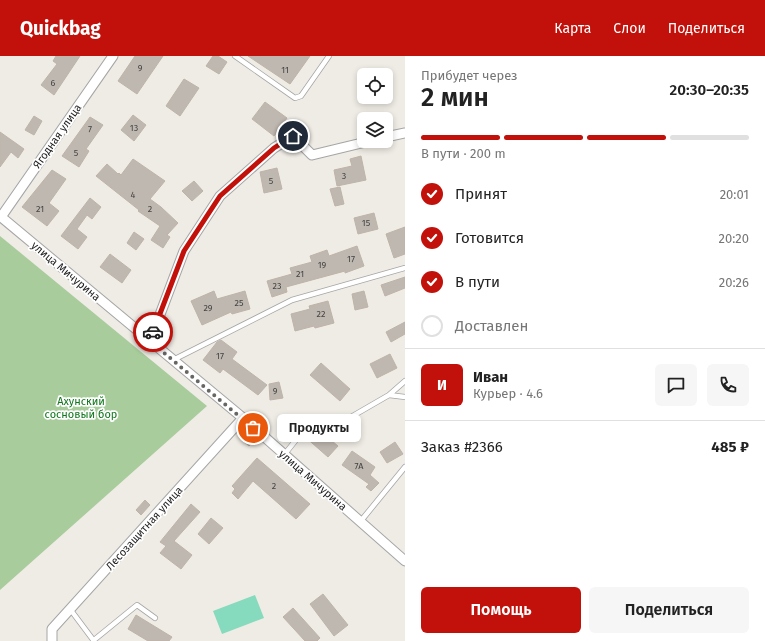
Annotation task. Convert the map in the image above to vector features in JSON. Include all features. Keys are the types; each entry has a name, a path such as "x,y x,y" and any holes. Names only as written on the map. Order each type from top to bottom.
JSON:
{"street":[{"name":"Ягодная улица","path":"0,217 113,56"},
{"path":"393,135 405,132"},
{"path":"150,341 184,251 220,196 274,148 293,136 312,155 357,144"},
{"name":"улица Мичурина","path":"0,217 243,418 405,561"},
{"name":"Лесозащитная улица","path":"52,641 52,629 243,418"}],"lane":[{"path":"235,56 295,98 301,96 329,56"},
{"path":"173,360 292,300 405,268"},
{"path":"284,455 311,421 344,421 389,395 405,381"},
{"path":"389,395 405,397"},
{"path":"360,522 405,467"},
{"path":"70,609 94,641 137,605 155,618"}],"green space":[{"name":"Ахунский сосновый бор","path":"0,236 207,406 0,590"},
{"path":"255,595 264,618 222,634 213,611"}],"building":[{"path":"56,56 80,56 54,95 41,85 57,64 53,61"},
{"path":"135,56 163,56 137,94 118,81"},
{"path":"213,56 218,56 227,62 219,74 206,66"},
{"path":"248,56 310,56 290,84"},
{"path":"184,79 199,88 180,116 166,106"},
{"path":"265,102 287,118 274,136 252,119"},
{"path":"133,115 146,125 134,141 121,130"},
{"path":"34,116 42,121 34,135 25,130"},
{"path":"90,117 103,125 86,149 89,151 79,167 62,156"},
{"path":"0,132 24,149 18,158 11,152 0,167"},
{"path":"361,156 366,180 337,186 334,170 352,166 350,159"},
{"path":"133,159 165,181 150,199 178,223 167,235 170,237 163,248 151,240 160,226 138,211 139,210 96,176 107,164 121,175"},
{"path":"277,168 282,189 264,193 260,172"},
{"path":"52,170 66,179 49,203 59,211 47,226 22,207"},
{"path":"194,181 203,191 192,201 182,191"},
{"path":"340,187 344,204 335,206 330,189"},
{"path":"90,198 101,207 92,219 87,215 77,229 87,237 78,249 61,236"},
{"path":"374,213 378,229 358,234 354,218"},
{"path":"405,227 405,254 394,258 386,234"},
{"path":"134,232 144,239 136,250 127,243"},
{"path":"357,246 364,266 345,273 345,271 286,287 287,292 272,297 267,281 292,274 290,268 312,262 310,256 327,250 329,256"},
{"path":"110,254 131,270 122,283 100,267"},
{"path":"405,277 405,288 385,296 381,285"},
{"path":"214,291 217,299 245,291 250,309 232,314 231,312 202,325 191,301"},
{"path":"364,291 368,307 355,310 352,294"},
{"path":"328,301 334,323 295,331 291,314 310,309 309,306"},
{"path":"405,322 405,334 391,342 386,332"},
{"path":"221,340 237,352 232,359 267,385 258,395 223,369 220,373 203,360 217,342"},
{"path":"390,354 397,368 377,378 370,364"},
{"path":"321,363 350,389 340,401 310,375"},
{"path":"279,382 283,398 270,400 269,384"},
{"path":"313,425 338,446 328,457 304,436"},
{"path":"245,433 254,441 249,446 240,438"},
{"path":"395,442 403,454 387,463 380,452"},
{"path":"352,451 375,467 370,475 379,483 371,491 366,487 369,484 342,465"},
{"path":"257,458 310,504 296,519 253,481 238,499 232,493 235,489 232,486"},
{"path":"145,500 150,505 141,515 136,510"},
{"path":"191,504 200,512 174,541 192,555 181,569 160,553 166,546 160,542"},
{"path":"211,518 223,528 209,544 198,534"},
{"path":"323,594 348,625 334,636 310,604"},
{"path":"293,608 320,638 317,641 305,641 283,617"},
{"path":"136,615 172,637 169,641 148,641 128,629"}],"way so far":[{"path":"153,332 150,341 253,428"}],"place":[{"name":"Продукты","path":"253,428"}],"route":[{"path":"153,332 184,251 220,196 274,148 293,136"}]}
